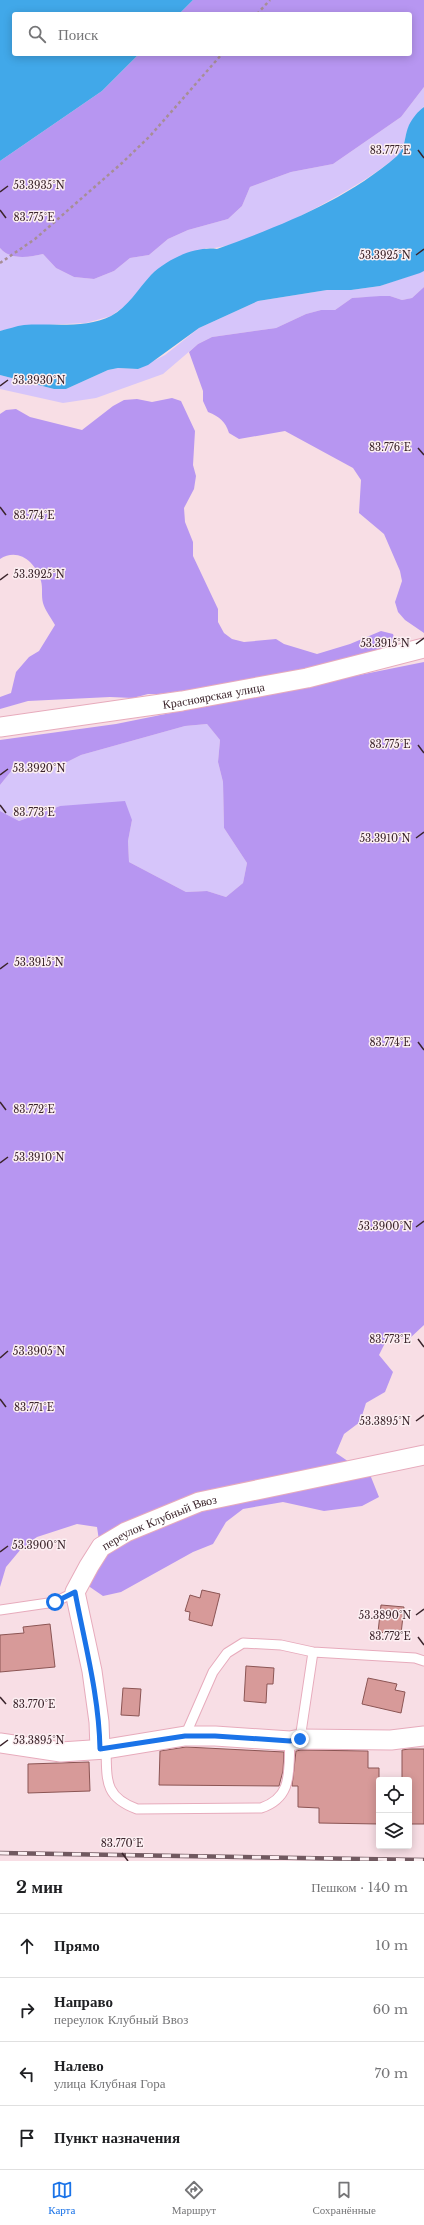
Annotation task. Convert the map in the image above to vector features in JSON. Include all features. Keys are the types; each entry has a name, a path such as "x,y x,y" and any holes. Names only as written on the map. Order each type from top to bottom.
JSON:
{"street":[{"name":"Красноярская улица","path":"0,726 174,702 307,678 424,648"},
{"name":"переулок Клубный Ввоз","path":"75,1592 88,1566 101,1547 126,1532 199,1502 424,1454"},
{"path":"75,1592 92,1671 103,1749"},
{"path":"0,1743 61,1752 103,1749 185,1736 295,1740 391,1740 424,1736"}],"lane":[{"path":"0,1610 55,1602 75,1592"},
{"path":"185,1736 213,1672 227,1653 243,1643 281,1645 313,1652 415,1658 424,1661"},
{"path":"103,1749 107,1780 114,1796 123,1804 137,1809 261,1808 272,1804 280,1798 287,1787 313,1652"}],"path":[{"path":"259,12 270,0"},
{"path":"0,263 35,240 122,163 150,136 220,56"}],"shaded area":[{"path":"193,0 424,0 424,87 401,117 333,164 291,172 250,187 242,206 228,219 188,230 168,239 149,255 130,258 114,271 94,279 74,277 56,268 43,254 21,257 4,252 0,248 0,161 102,91 137,56 412,56 412,12 181,12"},
{"path":"424,87 424,106 408,129 401,152 383,167 335,198 276,228 248,239 224,246 206,248 111,316 86,323 22,326 0,331 0,248 10,255 21,257 43,254 56,268 74,277 94,279 114,271 130,258 149,255 168,239 188,230 228,219 242,206 250,187 291,172 333,164 401,117"},
{"path":"424,271 424,287 412,298 402,300 390,296 352,298 335,310 321,310 306,314 276,328 212,337 198,344 163,374 96,398 63,403 0,389 0,375 54,389 66,389 108,370 118,368 138,369 165,355 199,328 258,301 327,290 351,290 380,286"},
{"path":"424,287 424,633 405,620 398,612 395,602 402,581 400,571 384,534 359,513 361,480 353,468 285,431 239,439 229,433 222,420 208,412 203,401 203,391 189,352 198,344 212,337 276,328 306,314 321,310 335,310 352,298 390,296 402,300 412,298"},
{"path":"172,398 181,401 195,431 193,465 196,476 194,489 184,508 185,522 193,542 193,556 218,609 218,622 224,633 232,639 244,642 276,639 284,644 317,654 350,644 381,631 393,634 396,645 389,651 298,675 159,694 148,694 133,698 110,697 28,701 0,709 0,697 11,693 16,672 29,657 39,651 55,625 42,600 42,586 39,574 31,563 25,558 13,555 0,559 0,414 6,410 16,409 30,417 82,430 113,406 124,400 137,399 152,402"},
{"path":"424,662 424,1325 409,1339 388,1337 379,1355 393,1372 385,1392 366,1403 360,1422 344,1434 336,1453 371,1477 379,1497 362,1506 324,1511 283,1502 243,1509 226,1522 213,1544 193,1552 121,1592 103,1596 87,1585 100,1547 97,1527 77,1524 37,1537 21,1549 6,1567 0,1587 0,811 19,821 60,806 125,801 132,820 128,841 129,862 186,892 207,891 226,897 243,883 247,863 224,828 223,782 218,762 220,740 207,724 185,726 81,755 61,765 17,764 0,785 0,740 116,724"},
{"path":"207,724 220,740 218,762 223,782 224,828 247,863 243,883 226,897 207,891 186,892 129,862 128,841 132,820 60,806 19,821 0,811 0,785 17,764 61,765 81,755 185,726"}],"water":[{"path":"0,0 193,0 181,12 12,12 12,56 137,56 102,91 0,161"},
{"path":"424,107 424,271 380,286 351,290 327,290 258,301 199,328 148,365 138,369 118,368 108,370 66,389 54,389 0,375 0,331 24,325 68,325 91,323 101,320 111,316 123,308 151,275 173,259 191,252 217,249 288,221 334,199 377,172 400,153 410,123 417,113"}],"building":[{"path":"202,1590 220,1594 212,1626 189,1620 190,1612 185,1611 190,1595 200,1598"},
{"path":"381,1605 404,1607 401,1634 378,1632"},
{"path":"50,1624 55,1667 0,1672 0,1635 24,1633 23,1627"},
{"path":"246,1666 274,1668 273,1684 267,1684 266,1703 244,1701"},
{"path":"368,1678 397,1684 395,1690 405,1692 401,1713 362,1704"},
{"path":"123,1688 141,1689 139,1716 121,1715"},
{"path":"186,1747 284,1752 283,1771 279,1786 159,1785 160,1751"},
{"path":"424,1749 424,1824 412,1824 412,1777 402,1777 402,1750"},
{"path":"296,1751 368,1751 368,1768 379,1768 379,1777 376,1777 376,1824 319,1823 319,1808 298,1807 298,1786 292,1786"},
{"path":"89,1762 90,1791 28,1793 28,1764"}],"railway":[{"path":"0,1853 424,1860"}],"route":[{"path":"55,1602 75,1592 92,1671 99,1722 100,1749 185,1736 215,1736 290,1741 300,1739"}]}
